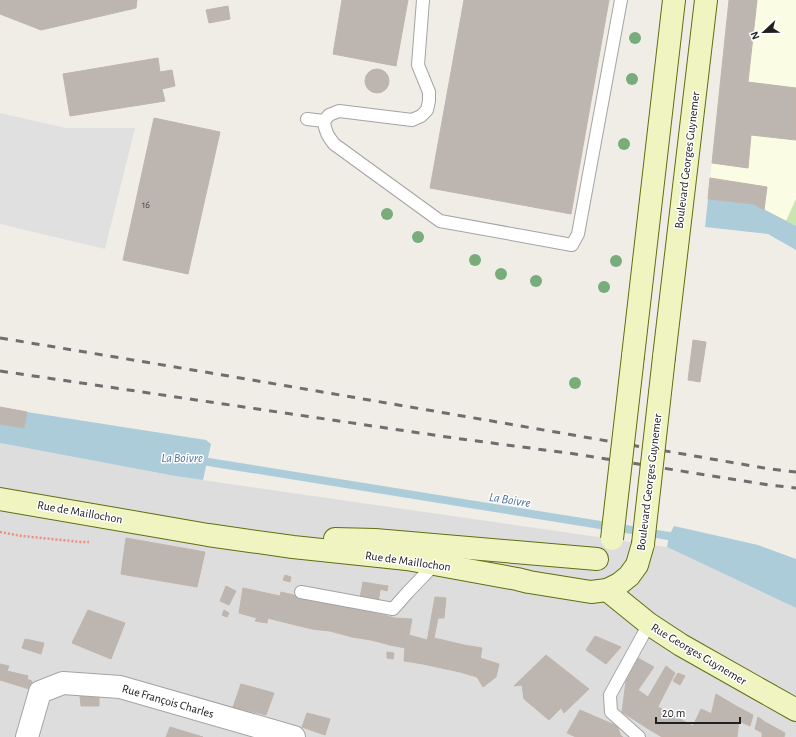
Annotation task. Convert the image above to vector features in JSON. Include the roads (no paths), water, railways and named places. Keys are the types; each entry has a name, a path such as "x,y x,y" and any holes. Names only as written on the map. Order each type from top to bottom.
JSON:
{"street":[{"path":"607,590 597,558 611,546 612,539 674,0"},
{"name":"Boulevard Georges Guynemer","path":"607,590 619,584 629,576 637,565 643,544 706,0"},
{"name":"Rue de Maillochon","path":"0,499 208,535 293,547 407,560 591,592 607,590"},
{"name":"Rue de Maillochon","path":"208,535 375,540 597,558"},
{"name":"Rue Georges Guynemer","path":"607,590 649,624 680,645 796,710"},
{"name":"Rue François Charles","path":"26,737 40,692 63,683 120,687 294,737"}],"lane":[{"path":"423,0 418,65 429,92 427,110 421,116 412,120 339,111 329,115 324,122 324,129 329,138 334,144 440,221 572,245 578,234 621,0"},
{"path":"307,119 324,122"},
{"path":"301,592 393,609 434,565"},
{"path":"639,737 611,712 610,695 649,624"}],"water":[{"path":"708,199 754,204 796,226 796,250 768,234 705,227"},
{"name":"La Boivre","path":"27,412 206,440 211,444 203,480 0,443 0,424 24,428"},
{"path":"674,526 758,545 796,559 796,608 667,547 669,536"}],"waterway":[{"name":"La Boivre","path":"196,460 669,536 678,540"}],"railway":[{"path":"0,338 770,469 796,472"},
{"path":"0,371 454,438 575,454 796,488"}]}
